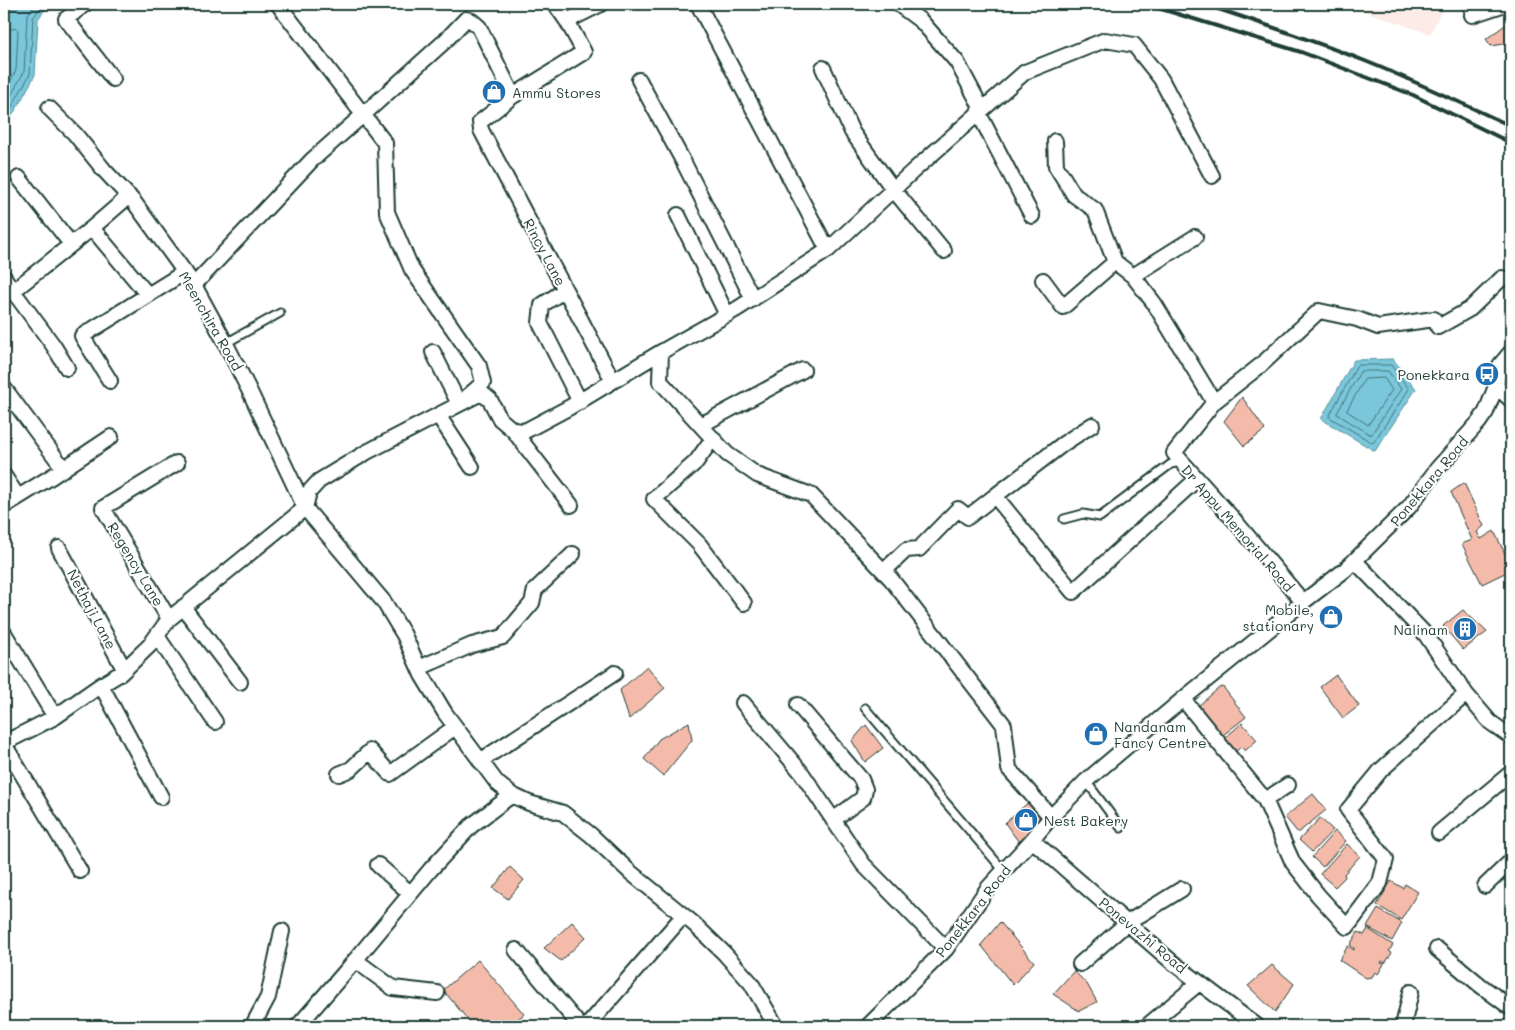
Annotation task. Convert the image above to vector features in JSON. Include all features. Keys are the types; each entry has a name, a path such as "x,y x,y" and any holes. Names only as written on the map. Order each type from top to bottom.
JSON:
{"street":[{"path":"85,4 66,19 113,79"},
{"path":"278,4 385,143 387,212 412,270 479,366 483,382 458,404"},
{"path":"194,285 312,160 445,41 466,19 479,27 513,96 584,52 556,4"},
{"path":"567,21 601,4"},
{"path":"698,4 828,250"},
{"path":"898,4 921,21 957,62 1032,216"},
{"path":"1468,9 1505,4"},
{"path":"513,430 525,431 580,402 660,352 727,315 828,250 893,189 1025,72 1104,40 1134,45 1161,79 1212,176"},
{"path":"822,68 852,132 893,189 944,251"},
{"path":"639,80 683,161 753,299"},
{"name":"Rincy Lane","path":"513,96 480,122 482,130 613,381"},
{"name":"Meenchira Road","path":"49,108 75,134 104,170 129,196 194,285 226,343 305,508 384,602 404,635 419,668 445,713 497,783 512,795 528,803 563,813 590,835 724,953 751,983 776,1026"},
{"path":"1055,141 1056,166 1074,195 1095,210 1116,262 1133,276 1154,303 1214,402"},
{"path":"19,178 71,244"},
{"path":"13,291 129,196"},
{"path":"678,215 727,315"},
{"path":"92,228 148,294"},
{"path":"1133,276 1195,238"},
{"path":"1043,280 1063,307 1116,262"},
{"path":"110,381 82,336 185,272"},
{"path":"4,277 54,345 67,368"},
{"path":"1178,458 1214,402 1261,365 1319,311 1357,319 1378,327 1436,323 1470,309 1502,278"},
{"path":"566,290 542,305 540,323 580,402"},
{"path":"432,352 458,404"},
{"path":"660,352 660,381 727,454 757,475 811,495 884,571 1004,725 1009,769 1051,817"},
{"name":"Ponekkara Road","path":"868,1026 946,949 988,888 1051,817 1086,782 1183,699 1345,570 1410,507 1437,469 1486,412 1496,386 1500,365 1511,352"},
{"path":"701,425 804,370"},
{"path":"1496,386 1511,400"},
{"path":"4,388 64,469"},
{"path":"80,871 4,743 55,717 124,670 150,646 169,619 305,508 309,492 319,481 367,452 458,404 477,395 484,394 490,400 500,419 513,430 571,505"},
{"path":"438,415 472,467"},
{"path":"884,571 906,550 919,549 958,509 968,517 1063,444 1092,425"},
{"path":"4,506 64,469 111,436"},
{"path":"713,438 696,462 654,499 699,544 744,603"},
{"name":"Dr Appu Memorial Road","path":"1178,458 1303,602"},
{"name":"Regency Lane","path":"169,619 103,508 176,463"},
{"path":"4,476 18,497"},
{"path":"995,496 1073,592 1197,480"},
{"name":"Nethaji Lane","path":"59,548 124,670"},
{"path":"419,668 472,645 503,637 532,603 536,590 573,554"},
{"path":"1355,561 1426,635 1466,694 1490,722 1511,737"},
{"path":"183,608 240,682"},
{"path":"4,633 55,717"},
{"path":"156,636 215,722"},
{"path":"480,761 615,673"},
{"path":"101,685 161,797"},
{"path":"1183,699 1265,800 1293,863 1318,895 1347,927 1380,883 1386,858 1348,810 1381,770 1466,694"},
{"path":"742,703 801,772 863,864 946,949"},
{"path":"798,705 860,779 865,789 863,798 834,820"},
{"path":"340,774 351,769 370,751 390,774 455,727"},
{"path":"1439,834 1511,773"},
{"path":"1265,800 1288,785"},
{"path":"298,1026 431,868 471,826 512,795"},
{"name":"Ponevazhi Road","path":"1032,840 1172,962 1256,1026"},
{"path":"1485,886 1511,861"},
{"path":"378,865 410,893"},
{"path":"1080,964 1127,923 1182,889"},
{"path":"587,1026 683,916"},
{"path":"254,1026 268,997 282,931"},
{"path":"1437,948 1480,985 1511,1008"},
{"path":"516,950 580,1026"},
{"path":"355,960 393,988 437,993"},
{"path":"1147,1026 1199,982"},
{"path":"1403,1026 1411,992"}],"lane":[{"path":"226,343 280,313"},
{"path":"1064,520 1083,514 1100,517 1178,458"},
{"path":"865,708 1004,871"},
{"path":"1086,782 1121,828"}],"shaded area":[{"path":"1344,4 1445,4 1430,34"}],"water":[{"path":"12,4 49,4 38,19 35,75 4,128 4,15"},
{"path":"1393,359 1416,389 1375,451 1321,419 1354,360"}],"building":[{"path":"1508,23 1511,28 1511,52 1508,49 1509,47 1504,44 1491,46 1486,39"},
{"path":"1242,397 1265,430 1244,446 1224,421"},
{"path":"1464,483 1484,526 1477,532 1481,539 1494,531 1511,566 1511,570 1482,584 1462,544 1472,540 1451,492"},
{"name":"Nalinam","path":"1463,610 1487,632 1463,650 1443,626"},
{"path":"647,666 665,688 629,719 620,690"},
{"path":"1336,675 1359,706 1343,718 1320,687"},
{"path":"1223,687 1246,717 1218,739 1199,713 1198,706 1219,688"},
{"path":"689,722 692,740 663,776 644,759 659,739"},
{"path":"1242,723 1257,740 1245,751 1241,747 1235,752 1224,739"},
{"path":"866,725 883,748 865,762 852,741"},
{"path":"1313,794 1326,810 1298,833 1285,817"},
{"name":"Nest Bakery","path":"1031,800 1047,817 1021,845 1005,823"},
{"path":"1320,818 1333,830 1312,852 1299,840"},
{"path":"1335,831 1346,841 1323,867 1312,857"},
{"path":"1347,844 1360,856 1344,874 1345,877 1335,887 1320,874"},
{"path":"510,867 524,880 508,899 493,888"},
{"path":"1391,881 1403,888 1405,884 1418,892 1401,920 1377,905"},
{"path":"1378,909 1402,923 1392,941 1367,927"},
{"path":"572,922 586,937 561,961 544,948"},
{"path":"1000,922 1034,962 1013,985 981,945"},
{"path":"1368,929 1393,945 1389,951 1392,953 1385,963 1382,961 1381,963 1384,964 1378,974 1375,972 1372,977 1366,978 1339,960 1348,946 1354,950 1350,945 1358,932 1364,935"},
{"path":"478,960 524,1014 510,1026 473,1026 443,990"},
{"path":"1272,965 1294,984 1275,1012 1248,986"},
{"path":"1074,971 1087,984 1097,1002 1079,1011 1053,994"}],"railway":[{"path":"1145,4 1301,52 1413,95 1511,143"},
{"path":"1203,4 1305,38 1365,61 1511,126"}],"place":[{"name":"Ammu Stores","path":"494,92"},
{"name":"Ponekkara","path":"1487,374"},
{"name":"Mobile, stationary","path":"1331,617"},
{"name":"Nalinam","path":"1465,629"},
{"name":"Nandanam Fancy Centre","path":"1096,734"},
{"name":"Nest Bakery","path":"1026,820"}]}
